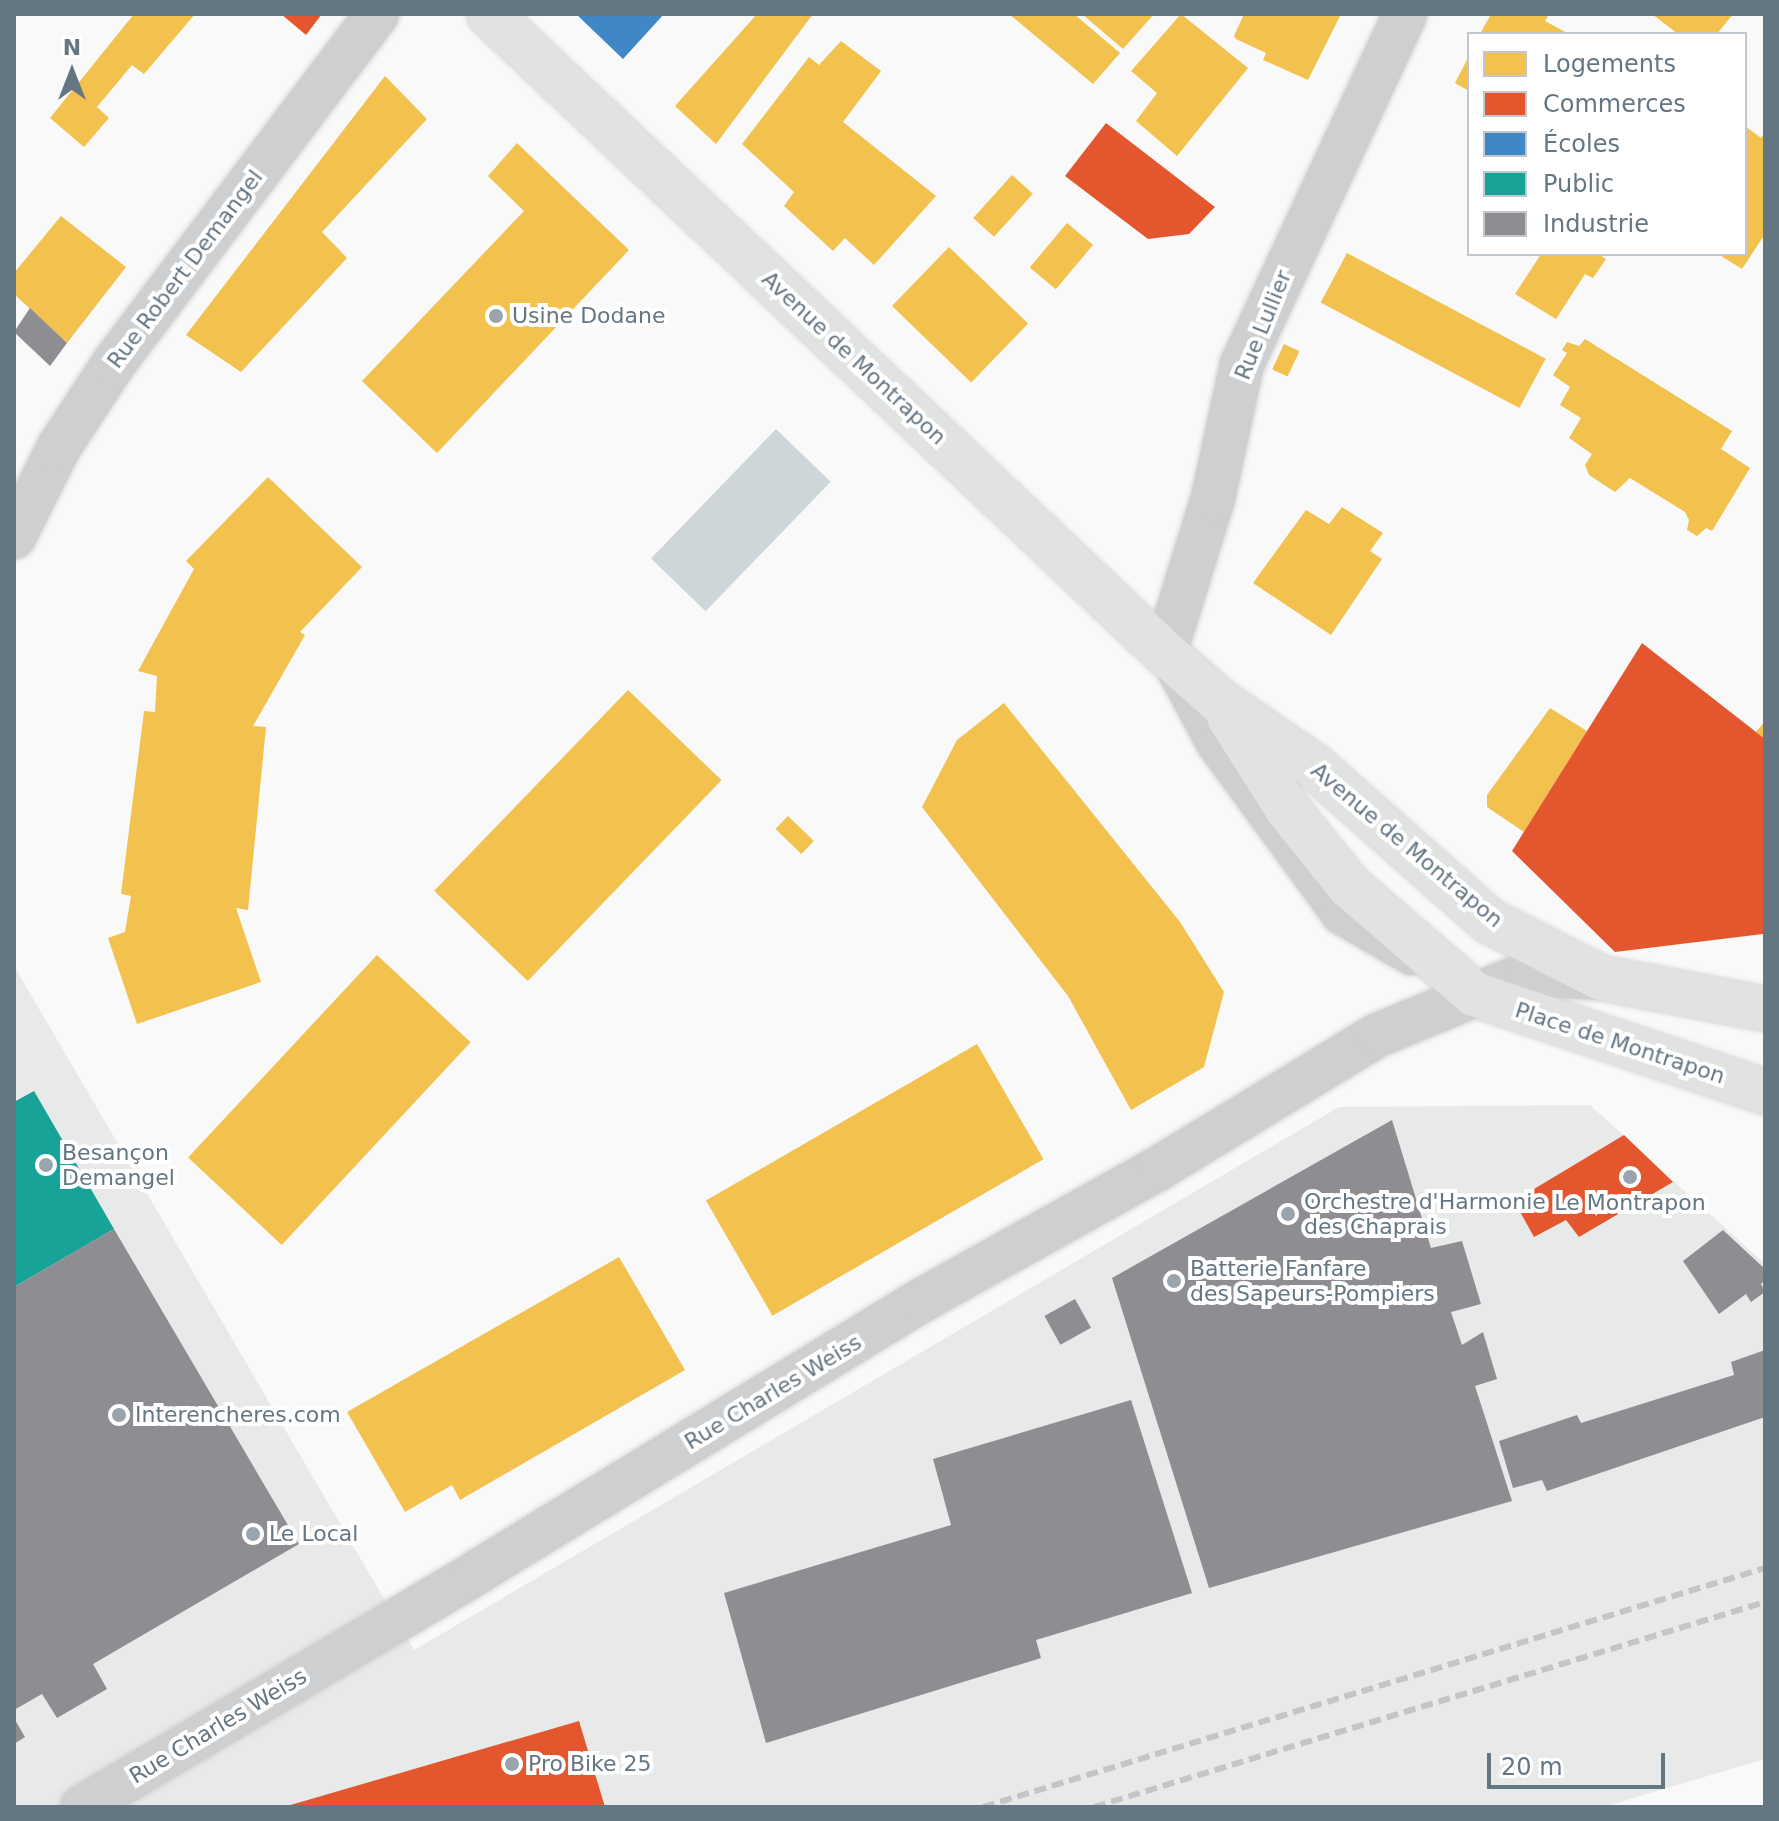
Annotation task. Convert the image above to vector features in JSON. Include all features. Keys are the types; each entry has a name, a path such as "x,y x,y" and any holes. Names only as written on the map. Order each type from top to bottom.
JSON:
{"street":[{"name":"Rue Robert Demangel","path":"14,537 59,447 114,363 377,14"},
{"name":"Avenue de Montrapon","path":"489,14 1219,701 1315,767 1489,921 1601,978"},
{"name":"Rue Lullier","path":"1165,653 1213,498 1242,364 1405,14"},
{"name":"Avenue de Montrapon","path":"1219,701 1288,810 1349,886 1474,994"},
{"name":"Rue Charles Weiss","path":"82,1807 477,1572 922,1300 1159,1168 1378,1035 1526,974 1601,978"},
{"path":"1601,978 1765,1009"},
{"name":"Place de Montrapon","path":"1474,994 1765,1092"}],"lane":[{"path":"1165,653 1214,745 1340,917 1474,994"}],"shaded area":[{"path":"776,429 831,482 706,611 651,558"},
{"path":"14,966 414,1650 1339,1107 1590,1105 1765,1264 1765,1759 1603,1807 14,1807"}],"building: Logements":[{"path":"134,14 195,14 144,74 132,65 97,107 109,118 84,147 50,118"},
{"path":"757,14 813,14 716,144 675,106"},
{"path":"1009,14 1074,14 1120,53 1093,84"},
{"path":"1082,14 1154,14 1123,49"},
{"path":"1181,14 1248,68 1177,156 1136,121 1157,93 1131,71"},
{"path":"1244,14 1341,14 1308,80 1263,60 1266,53 1236,39 1234,36"},
{"path":"1491,14 1549,14 1545,21 1565,32 1481,32"},
{"path":"1652,14 1733,14 1719,32 1675,32"},
{"path":"841,41 881,71 843,122 936,196 874,265 845,238 833,251 784,206 794,192 742,144 809,57 819,65"},
{"path":"1467,60 1467,90 1455,83"},
{"path":"385,76 427,119 322,232 347,258 241,372 186,335"},
{"path":"1747,128 1761,138 1765,132 1765,234 1742,269 1721,256 1747,256"},
{"name":"Usine Dodane","path":"517,143 629,250 437,453 362,381 524,211 488,176"},
{"path":"1012,175 1033,194 994,237 973,218"},
{"path":"61,216 126,267 67,343 14,294 14,273"},
{"path":"1067,223 1093,245 1056,289 1030,267"},
{"path":"949,247 1028,323 971,382 892,306"},
{"path":"1347,253 1546,359 1519,408 1321,302"},
{"path":"1540,256 1601,256 1606,259 1593,278 1585,274 1556,319 1515,294"},
{"path":"1585,339 1732,431 1721,449 1750,468 1712,531 1706,528 1697,536 1687,530 1689,520 1685,512 1630,478 1615,492 1589,475 1585,465 1592,454 1569,438 1581,418 1560,405 1570,387 1553,375 1567,353 1562,350 1567,342 1579,346"},
{"path":"1284,344 1299,351 1288,377 1272,369"},
{"path":"268,477 362,567 300,632 305,635 253,726 266,727 248,910 236,908 261,982 137,1024 108,938 125,932 131,896 121,894 144,711 155,712 157,676 138,671 194,569 186,561"},
{"path":"1342,507 1383,533 1370,551 1382,559 1331,635 1253,583 1306,510 1329,524"},
{"path":"628,690 722,780 528,981 434,891"},
{"path":"1004,703 1180,922 1224,992 1204,1067 1131,1110 1068,996 922,807 957,740"},
{"path":"1550,708 1587,731 1524,832 1487,807 1487,795"},
{"path":"1765,721 1765,739 1756,732"},
{"path":"788,816 814,841 801,854 775,829"},
{"path":"377,955 471,1042 282,1245 188,1158"},
{"path":"977,1044 1044,1159 772,1316 706,1200"},
{"path":"619,1257 685,1370 460,1500 452,1485 405,1512 347,1412"}],"building: Commerces":[{"path":"281,14 322,14 306,35"},
{"path":"1106,123 1215,207 1189,234 1148,239 1065,176"},
{"path":"1642,643 1765,739 1763,934 1615,952 1512,851"},
{"path":"1624,1135 1673,1182 1579,1237 1566,1220 1534,1237 1514,1201"},
{"name":"Pro Bike 25","path":"579,1721 605,1807 287,1807 287,1806"}],"building: Écoles":[{"path":"576,14 664,14 623,59"}],"building: Public":[{"name":"Besançon Demangel","path":"34,1091 114,1229 14,1287 14,1102"}],"building: Industrie":[{"path":"30,308 67,343 50,366 14,332"},
{"path":"1392,1120 1431,1248 1462,1241 1481,1304 1451,1312 1462,1345 1483,1332 1497,1379 1475,1386 1512,1501 1209,1588 1112,1278"},
{"name":"Interencheres.com","path":"114,1229 299,1544 93,1664 107,1689 57,1718 42,1694 14,1710 14,1287"},
{"path":"1723,1230 1765,1269 1765,1280 1761,1284 1765,1292 1751,1302 1746,1294 1719,1314 1683,1261"},
{"path":"1075,1299 1091,1328 1060,1345 1044,1316"},
{"path":"1765,1350 1765,1417 1547,1491 1542,1480 1513,1488 1499,1441 1577,1415 1581,1423 1734,1375 1731,1362"},
{"path":"1131,1400 1192,1593 1036,1640 1041,1658 766,1743 724,1593 951,1525 933,1459"},
{"path":"14,1718 25,1737 14,1744"}],"railway":[{"path":"983,1807 1765,1568"},
{"path":"1094,1807 1765,1602"}],"place":[{"name":"Usine Dodane","path":"496,316"},
{"name":"Besançon Demangel","path":"46,1165"},
{"name":"Le Montrapon","path":"1630,1177"},
{"name":"Orchestre d'Harmonie des Chaprais","path":"1288,1214"},
{"name":"Batterie Fanfare des Sapeurs-Pompiers","path":"1174,1281"},
{"name":"Interencheres.com","path":"119,1415"},
{"name":"Le Local","path":"253,1534"},
{"name":"Pro Bike 25","path":"512,1764"}]}
